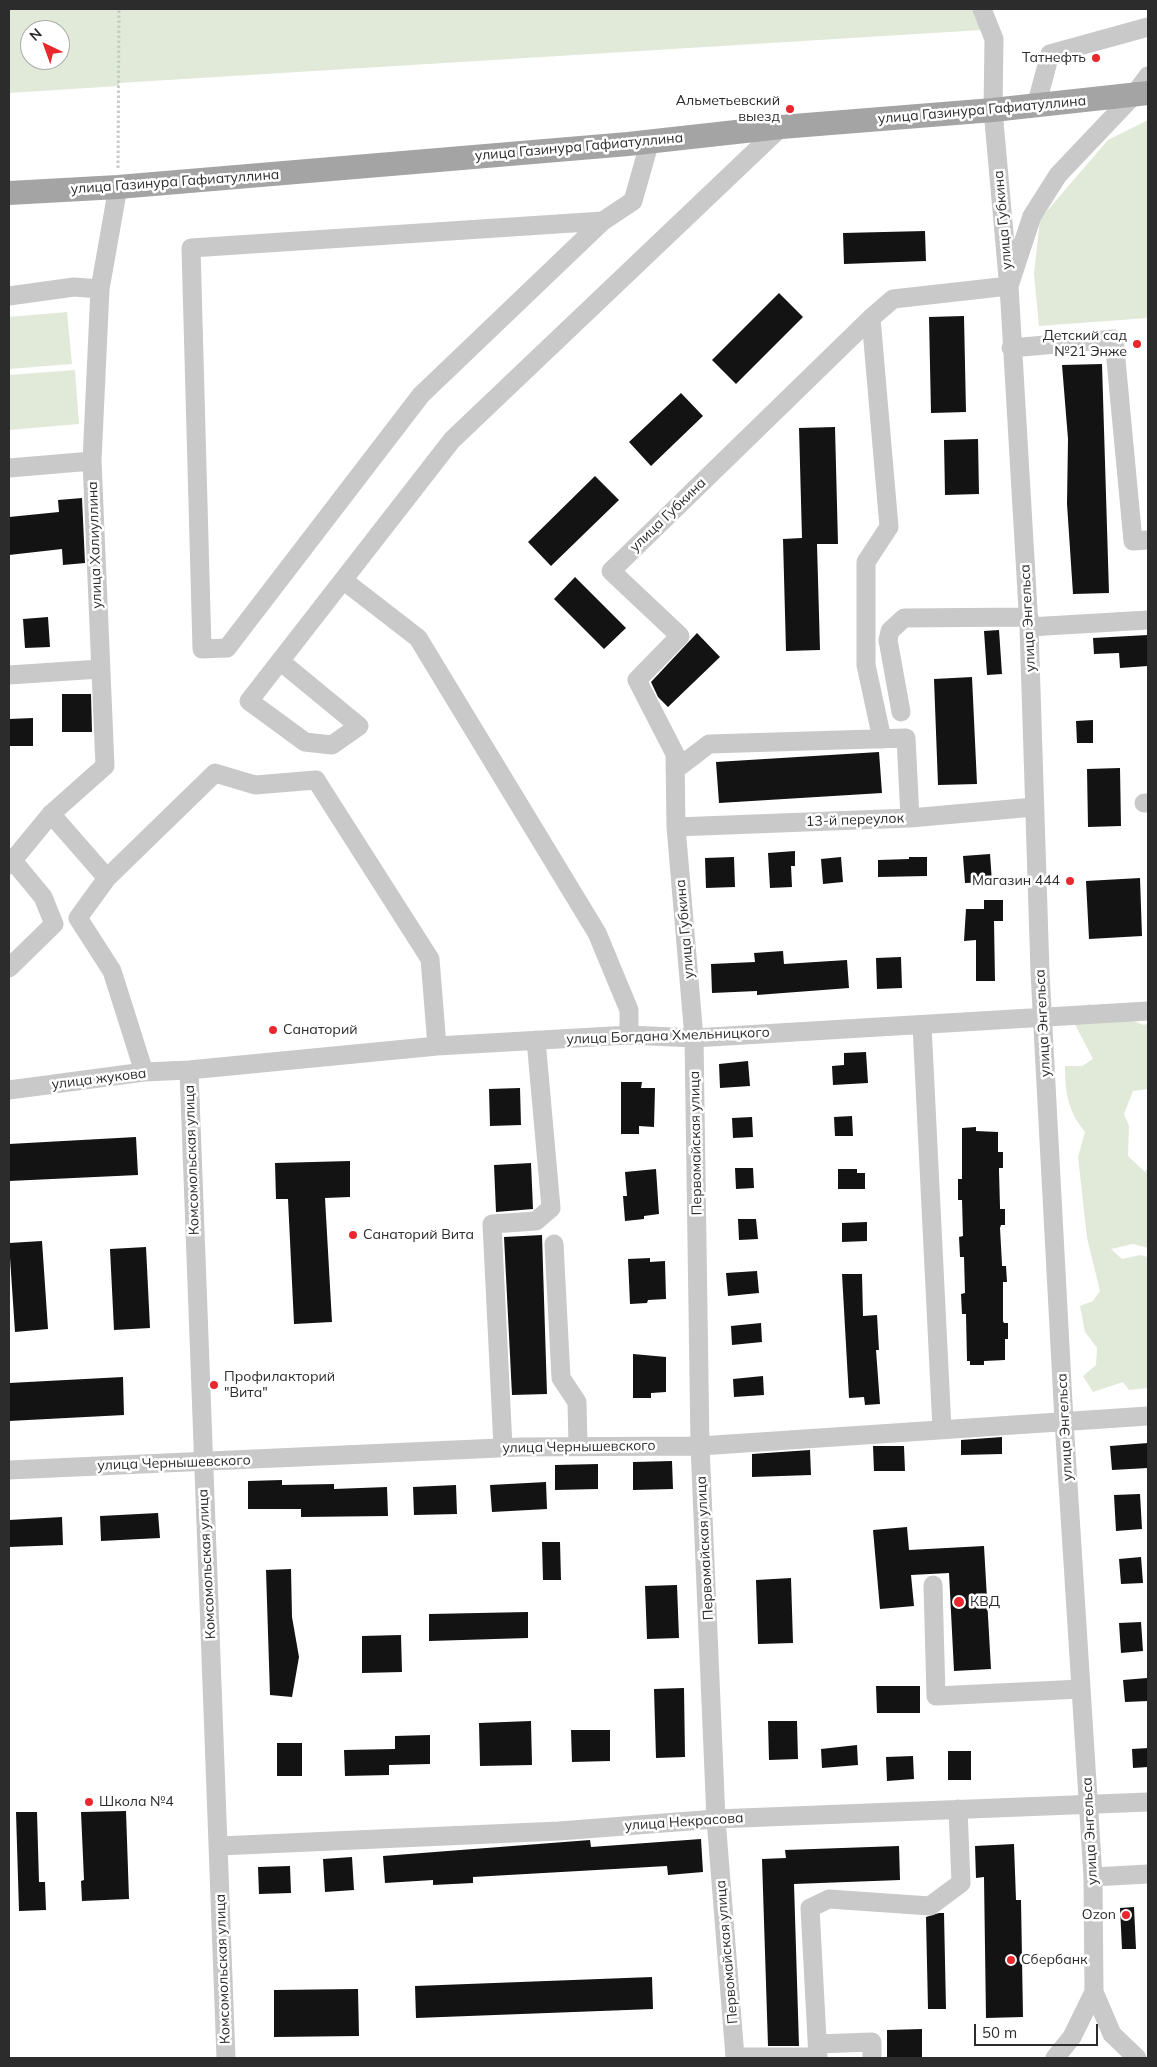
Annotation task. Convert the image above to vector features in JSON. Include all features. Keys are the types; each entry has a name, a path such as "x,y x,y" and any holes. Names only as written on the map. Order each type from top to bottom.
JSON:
{"main road":[{"name":"улица Газинура Гафиатуллина","path":"9,193 118,187 650,142 781,127 1036,106 1144,88"}],"street":[{"name":"улица Губкина","path":"694,1038 676,827 675,754 637,680 680,636 611,571 871,318 893,299 1009,286 993,110 994,39 982,9"},
{"path":"1036,106 1050,54 1148,28"},
{"name":"улица Энгельса","path":"1094,1992 1093,1877 1064,1421 1034,807 1029,622 1009,286 1032,216 1058,175 1144,88"},
{"path":"280,661 359,726 332,745 305,742 249,701 280,661 343,580 452,440 781,127"},
{"path":"603,221 192,248 202,649 227,648 421,396 603,221 633,201 650,142"},
{"name":"улица Халиуллина","path":"11,863 51,814 104,766 92,461 100,289 118,187"},
{"path":"9,296 74,287 100,289"},
{"path":"871,318 889,528 866,562 866,665 882,739"},
{"path":"1012,348 1114,339 1133,541 1148,540"},
{"path":"9,468 92,461"},
{"path":"343,580 418,638 597,933 629,1010 629,1036"},
{"path":"901,712 888,640 890,630 904,618 1029,622 1148,620"},
{"path":"9,675 100,669"},
{"path":"675,770 709,744 906,738 910,818"},
{"path":"144,1072 112,972 78,918 107,878 215,773 255,786 316,780 430,959 437,1046"},
{"name":"13-й переулок","path":"676,827 910,818 1034,807"},
{"path":"51,814 107,878"},
{"path":"9,968 54,924 43,897 11,863"},
{"name":"улица Богдана Хмельницкого","path":"188,1070 437,1046 629,1036 694,1038 1148,1011"},
{"path":"922,1025 942,1429"},
{"name":"Первомайская улица","path":"694,1038 700,1446 716,1819 736,2057"},
{"path":"503,1447 492,1224 536,1221 551,1208 536,1040"},
{"name":"улица жукова","path":"9,1090 144,1072 188,1070"},
{"name":"Комсомольская улица","path":"188,1070 226,2058"},
{"path":"554,1244 561,1378 577,1402 578,1446"},
{"name":"улица Чернышевского","path":"9,1470 202,1463 503,1447 700,1446 1148,1416"},
{"path":"933,1586 936,1696 1081,1689"},
{"name":"улица Некрасова","path":"219,1846 559,1831 716,1819 1148,1802"},
{"path":"817,2053 810,1908 829,1900 930,1906 961,1883 958,1809"},
{"path":"1093,1877 1148,1874"},
{"path":"1055,2058 1072,2037 1094,1992"},
{"path":"1094,1992 1112,2034 1137,2058"},
{"path":"736,2057 817,2053 872,2042 872,2058"}],"path":[{"path":"118,187 119,9"}],"green space":[{"path":"9,9 989,9 998,29 119,83 119,86 9,93"},
{"path":"1148,120 1148,318 1039,326 1034,274 1040,219 1108,140"},
{"path":"67,312 72,364 9,369 9,317"},
{"path":"75,370 79,424 9,430 9,375"},
{"path":"1089,1004 1144,1025 1148,1023 1148,1089 1133,1091 1124,1114 1129,1126 1128,1156 1145,1172 1148,1167 1148,1248 1133,1244 1111,1249 1122,1259 1140,1255 1148,1257 1148,1388 1129,1390 1123,1382 1093,1392 1083,1376 1096,1365 1097,1348 1085,1332 1080,1306 1093,1301 1100,1291 1087,1238 1078,1157 1085,1132 1071,1109 1066,1085 1065,1066 1082,1066 1093,1059 1071,1017"}],"building":[{"path":"925,231 926,261 844,264 843,233"},
{"path":"779,293 803,317 736,384 712,360"},
{"path":"964,316 966,412 931,413 929,317"},
{"path":"1102,364 1109,593 1073,594 1067,504 1068,439 1062,365"},
{"path":"681,393 703,416 651,466 629,442"},
{"path":"835,427 838,544 817,544 820,650 786,651 783,539 802,538 799,428"},
{"path":"978,439 979,494 945,495 944,440"},
{"path":"595,476 619,500 551,566 528,542"},
{"path":"82,498 85,563 63,565 62,549 9,555 9,517 59,512 58,500"},
{"path":"575,577 626,628 604,649 554,599"},
{"path":"48,617 50,647 25,648 23,619"},
{"path":"999,630 1002,674 987,675 984,631"},
{"path":"697,633 720,657 668,707 658,697 651,682"},
{"path":"1148,635 1148,666 1120,668 1119,653 1094,654 1093,638"},
{"path":"972,677 977,784 938,785 934,679"},
{"path":"62,694 91,694 92,732 62,732"},
{"path":"33,718 33,746 9,746 9,719"},
{"path":"1093,720 1093,743 1077,743 1076,721"},
{"path":"879,752 882,793 719,803 716,762"},
{"path":"1120,768 1121,826 1088,827 1087,769"},
{"path":"795,851 795,866 791,866 792,887 770,888 768,853"},
{"path":"990,854 992,882 965,883 963,856"},
{"path":"734,857 735,887 706,888 705,858"},
{"path":"841,857 843,882 823,884 821,859"},
{"path":"909,857 927,857 927,876 878,877 878,860 909,859"},
{"path":"1140,878 1142,936 1089,939 1086,881"},
{"path":"984,900 1003,900 1003,921 994,921 995,981 976,981 976,940 964,941 966,909 984,909"},
{"path":"783,951 784,964 847,960 849,988 757,995 757,991 712,993 711,964 755,962 754,953"},
{"path":"901,957 902,988 877,989 876,958"},
{"path":"866,1052 868,1083 833,1085 832,1066 844,1065 844,1053"},
{"path":"748,1061 750,1086 720,1088 719,1064"},
{"path":"621,1082 642,1082 641,1088 655,1088 654,1127 639,1126 639,1134 621,1134"},
{"path":"520,1088 521,1125 490,1126 489,1089"},
{"path":"852,1116 853,1136 835,1136 834,1117"},
{"path":"752,1117 753,1137 733,1138 732,1118"},
{"path":"976,1127 976,1131 998,1132 998,1152 1003,1152 1003,1168 999,1168 1000,1209 1005,1209 1005,1225 1001,1225 1000,1228 1002,1266 1006,1266 1007,1282 1003,1282 1003,1321 1008,1323 1008,1339 1005,1339 1005,1360 984,1361 984,1365 970,1365 970,1361 967,1361 966,1314 962,1314 961,1294 965,1293 964,1257 960,1257 959,1237 963,1236 962,1200 958,1200 958,1179 962,1179 962,1128"},
{"path":"136,1137 138,1175 9,1181 9,1144"},
{"path":"350,1161 350,1197 325,1198 332,1322 294,1324 288,1199 276,1199 275,1163"},
{"path":"531,1163 533,1209 496,1212 494,1165"},
{"path":"735,1168 753,1168 754,1188 736,1189"},
{"path":"656,1169 659,1214 644,1216 644,1219 625,1221 623,1196 627,1196 625,1172"},
{"path":"838,1169 857,1169 857,1173 865,1173 865,1189 838,1189"},
{"path":"738,1219 756,1219 758,1239 739,1240"},
{"path":"867,1222 867,1241 842,1242 842,1223"},
{"path":"542,1235 547,1394 512,1395 504,1237"},
{"path":"42,1241 48,1329 15,1332 9,1243"},
{"path":"146,1247 150,1328 114,1330 110,1249"},
{"path":"650,1258 650,1262 665,1261 666,1299 630,1304 628,1259"},
{"path":"757,1271 759,1293 728,1296 726,1273"},
{"path":"842,1274 862,1274 863,1316 877,1315 879,1350 876,1350 880,1404 865,1405 864,1397 849,1398"},
{"path":"761,1323 762,1342 732,1345 731,1326"},
{"path":"633,1354 666,1357 666,1392 651,1393 651,1398 633,1398"},
{"path":"763,1376 764,1395 734,1397 733,1379"},
{"path":"123,1377 124,1415 9,1421 9,1383"},
{"path":"1002,1437 1002,1454 961,1455 961,1440"},
{"path":"1148,1443 1148,1468 1112,1470 1110,1446"},
{"path":"873,1446 904,1446 905,1471 874,1471"},
{"path":"810,1450 811,1475 752,1477 752,1454"},
{"path":"672,1461 673,1489 633,1490 633,1462"},
{"path":"598,1464 598,1489 555,1490 555,1465"},
{"path":"282,1480 282,1485 334,1484 334,1489 387,1487 388,1516 301,1517 301,1509 248,1509 248,1481"},
{"path":"546,1482 547,1509 492,1512 490,1485"},
{"path":"456,1485 457,1514 414,1515 413,1487"},
{"path":"1140,1494 1142,1529 1116,1531 1114,1495"},
{"path":"158,1513 160,1538 101,1541 100,1516"},
{"path":"62,1517 63,1545 9,1547 9,1520"},
{"path":"907,1527 909,1550 984,1546 991,1669 954,1671 949,1573 911,1575 914,1606 880,1609 873,1530"},
{"path":"542,1542 560,1542 561,1580 543,1580"},
{"path":"1141,1557 1143,1583 1121,1584 1119,1559"},
{"path":"291,1569 292,1617 299,1657 292,1697 270,1695 266,1570"},
{"path":"791,1578 793,1643 758,1644 756,1580"},
{"path":"677,1585 679,1638 647,1639 645,1586"},
{"path":"528,1612 528,1638 429,1641 429,1614"},
{"path":"1141,1622 1143,1651 1121,1653 1119,1623"},
{"path":"401,1635 402,1672 362,1673 362,1636"},
{"path":"1147,1678 1148,1701 1125,1702 1123,1680"},
{"path":"876,1686 920,1686 920,1713 877,1713"},
{"path":"684,1688 685,1757 656,1758 654,1689"},
{"path":"531,1721 532,1765 480,1766 479,1723"},
{"path":"768,1721 797,1721 798,1759 769,1760"},
{"path":"571,1730 610,1730 610,1761 572,1762"},
{"path":"430,1735 430,1764 389,1765 389,1775 345,1776 344,1750 395,1749 395,1736"},
{"path":"277,1743 302,1743 302,1776 277,1776"},
{"path":"857,1745 858,1765 822,1768 821,1749"},
{"path":"1148,1748 1148,1767 1133,1768 1132,1749"},
{"path":"948,1751 971,1751 971,1780 948,1780"},
{"path":"913,1756 914,1779 887,1781 886,1757"},
{"path":"126,1811 129,1899 82,1901 81,1881 84,1880 81,1812"},
{"path":"16,1812 37,1812 39,1882 45,1882 46,1910 19,1911"},
{"path":"701,1839 703,1872 668,1875 667,1866 473,1877 473,1883 433,1885 433,1880 385,1883 383,1856 590,1840 591,1847"},
{"path":"1014,1844 1016,1900 1021,1900 1023,2017 986,2018 984,1877 976,1878 975,1846"},
{"path":"899,1846 900,1880 794,1884 799,2046 768,2046 762,1859 786,1858 785,1850"},
{"path":"352,1857 354,1890 325,1892 323,1859"},
{"path":"290,1866 291,1893 259,1894 258,1867"},
{"path":"1134,1907 1136,1949 1122,1949 1120,1908"},
{"path":"944,1913 946,2009 928,2009 926,1917"},
{"path":"652,1977 653,2009 416,2018 415,1986"},
{"path":"358,1989 359,2036 274,2037 274,1990"},
{"path":"922,2029 922,2058 887,2058 887,2030"}],"place":[{"name":"Татнефть","path":"1096,58"},
{"name":"Альметьевский выезд","path":"790,109"},
{"name":"Детский сад №21 Энже","path":"1137,344"},
{"name":"Магазин 444","path":"1070,881"},
{"name":"Санаторий","path":"273,1030"},
{"name":"Санаторий Вита","path":"353,1235"},
{"name":"Профилакторий \"Вита\"","path":"214,1385"},
{"name":"КВД","path":"959,1602"},
{"name":"Школа №4","path":"89,1802"},
{"name":"Ozon","path":"1126,1915"},
{"name":"Сбербанк","path":"1011,1960"}]}
